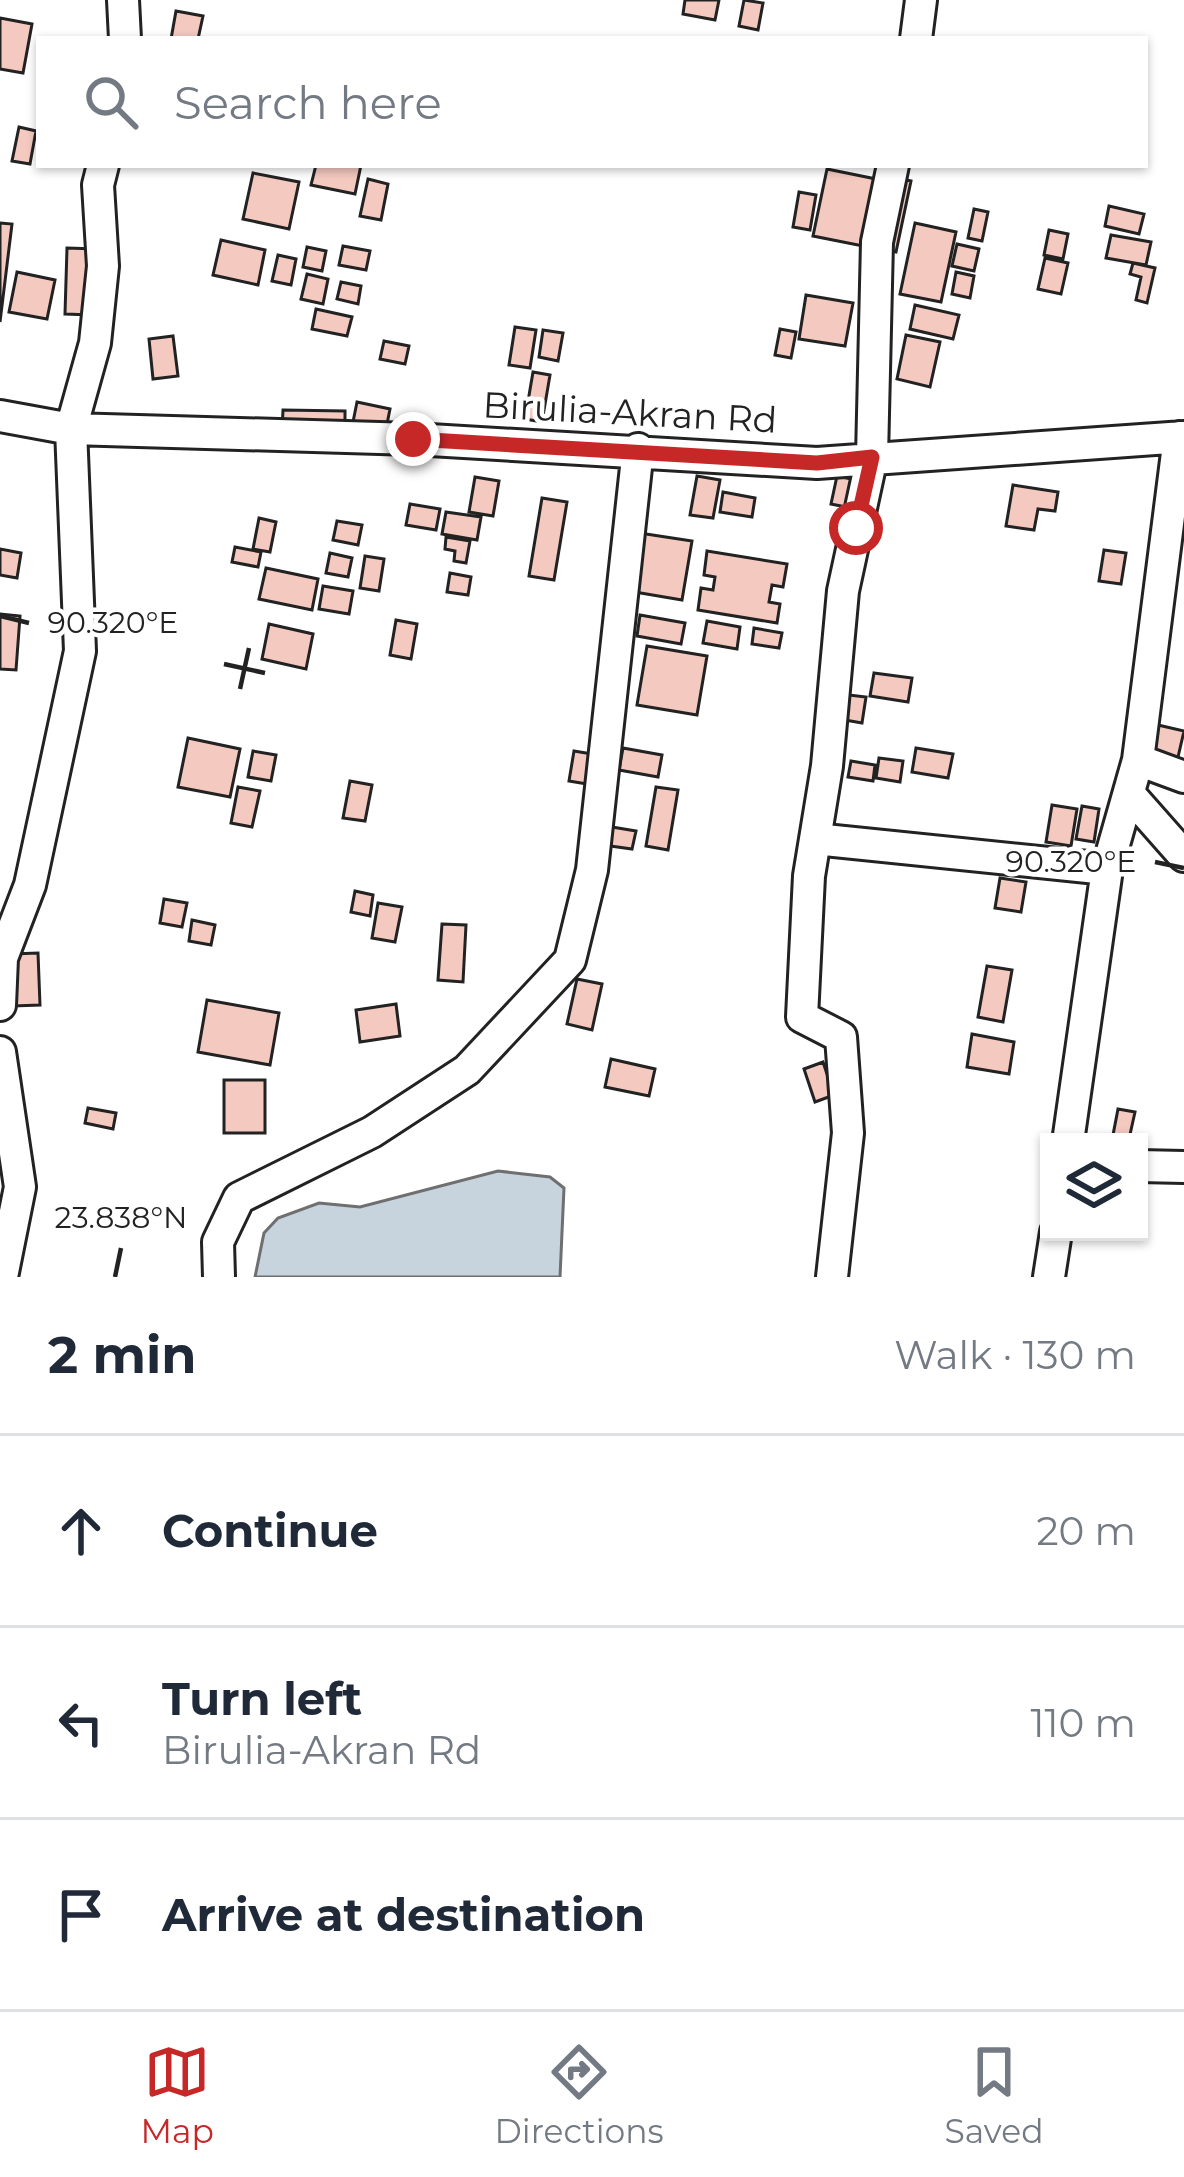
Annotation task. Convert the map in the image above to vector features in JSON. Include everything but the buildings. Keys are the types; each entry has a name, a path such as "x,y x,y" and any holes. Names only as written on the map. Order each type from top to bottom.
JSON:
{"street":[{"path":"123,0 125,36"},
{"path":"916,36 920,0"},
{"path":"0,1005 2,958 30,886 80,651 71,429 95,343 103,266 98,185 102,168"},
{"path":"832,1277 848,1133 842,1037 802,1017 815,839 843,591 872,457 877,242 892,168"},
{"name":"Birulia-Akran Rd","path":"0,416 71,429 638,449 817,463 1182,437"},
{"path":"1069,1133 1106,868 1138,760 1182,437"},
{"path":"219,1277 218,1242 239,1198 373,1132 467,1070 570,960 592,870 638,449"},
{"path":"1138,760 1184,777"},
{"path":"1131,796 1184,856"},
{"path":"815,839 1106,868"},
{"path":"0,1052 20,1187 2,1277"},
{"path":"1148,1166 1184,1167"},
{"path":"1049,1277 1055,1241"}],"shaded area":[{"path":"498,1171 550,1177 564,1188 560,1277 255,1277 264,1233 278,1218 319,1203 360,1207"}],"route":[{"path":"413,439 817,463 872,457 856,528"}]}
